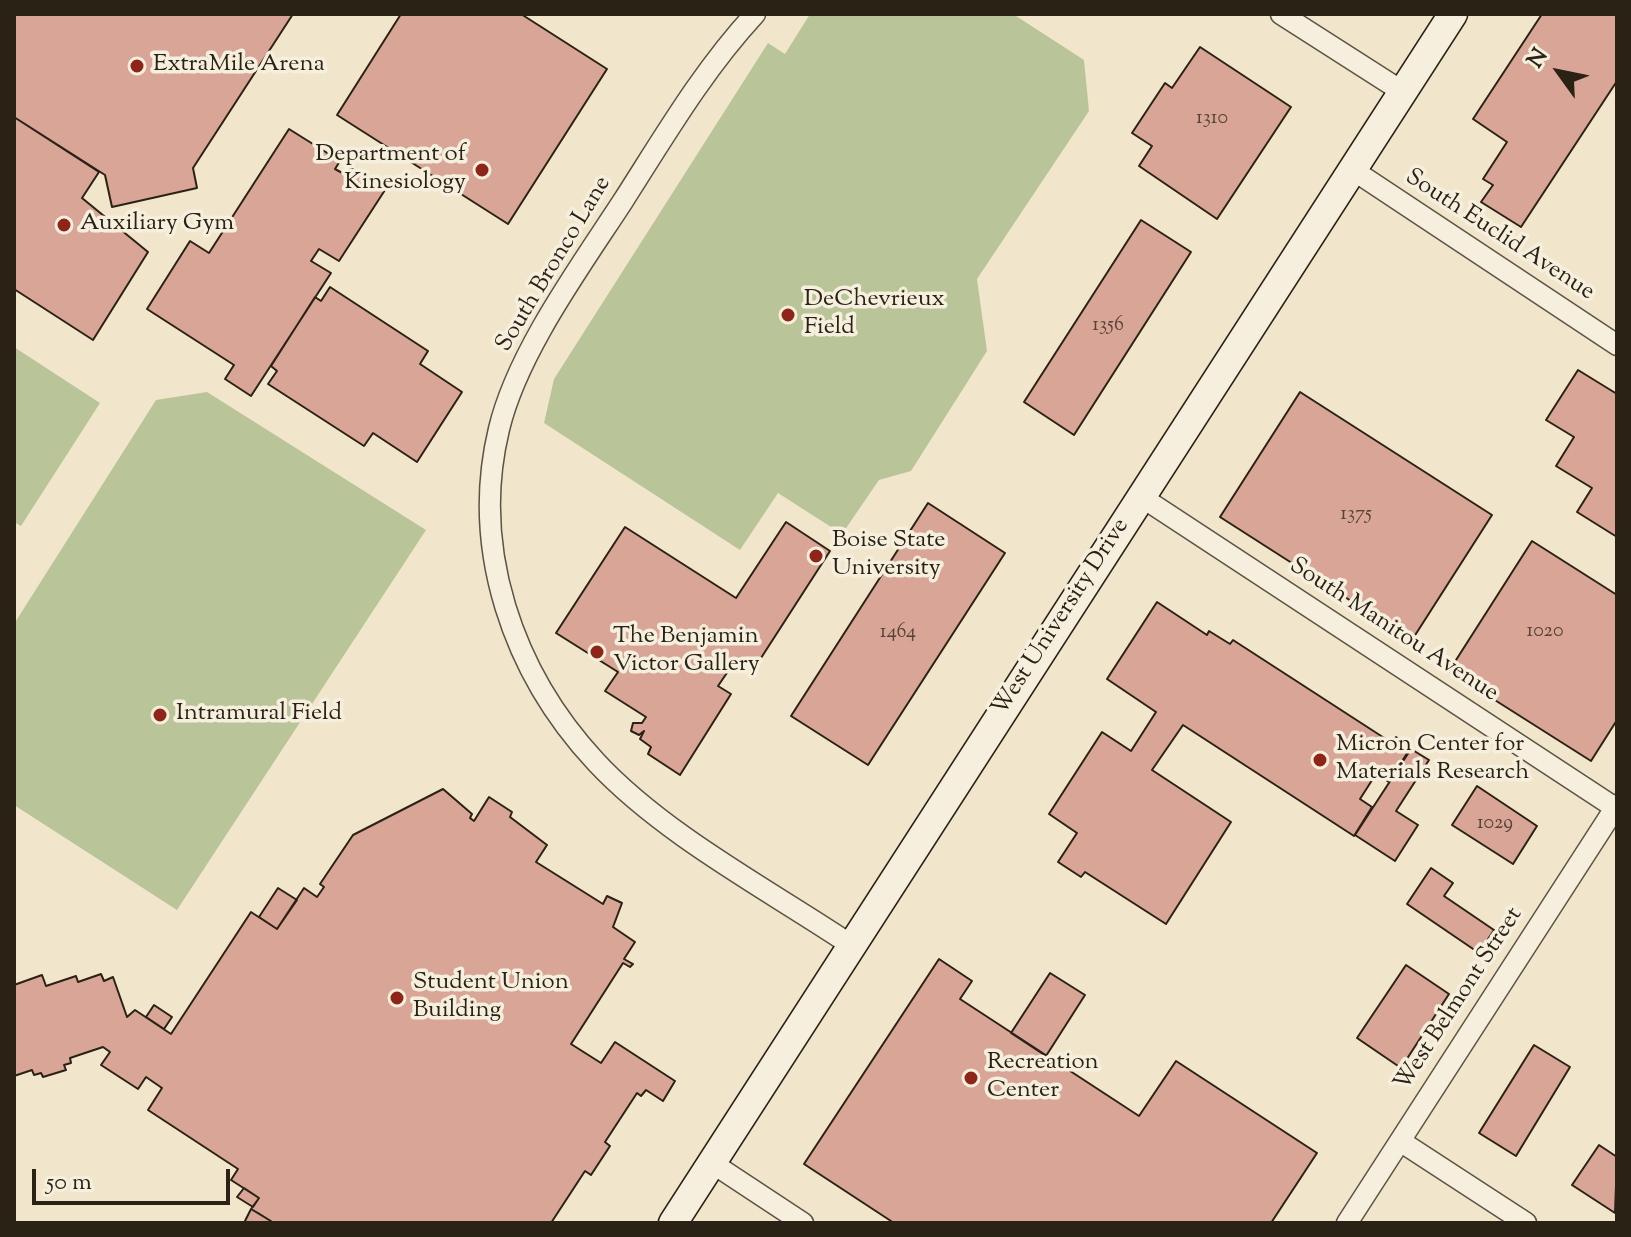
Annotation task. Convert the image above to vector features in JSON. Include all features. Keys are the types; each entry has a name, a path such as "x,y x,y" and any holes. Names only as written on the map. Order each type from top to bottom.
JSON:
{"street":[{"name":"South Bronco Lane","path":"755,14 720,52 581,266 528,354 499,428 490,507 494,567 506,616 544,696 597,763 677,831 851,945"},
{"path":"1281,14 1403,92"},
{"name":"West University Drive","path":"673,1223 1453,14"},
{"name":"South Euclid Avenue","path":"1353,170 1617,345"},
{"name":"South Manitou Avenue","path":"1140,496 1616,808"},
{"name":"West Belmont Street","path":"1347,1223 1616,808"},
{"path":"1400,1141 1526,1223"},
{"path":"712,1163 803,1223"}],"green space":[{"name":"DeChevrieux Field","path":"810,14 1013,14 1084,60 1089,111 977,279 987,351 911,471 879,480 842,534 778,493 740,550 544,423 554,379 768,43 785,54"},
{"path":"14,347 100,403 21,526 14,522"},
{"name":"Intramural Field","path":"207,392 426,530 177,910 14,805 14,624 156,400"}],"building":[{"name":"ExtraMile Arena","path":"14,14 293,14 193,168 197,188 112,207 105,175 14,117"},
{"name":"Department of Kinesiology","path":"401,14 521,14 607,69 508,224 337,115"},
{"path":"1542,14 1617,14 1617,81 1521,227 1481,202 1493,185 1483,179 1507,142 1473,119"},
{"path":"1200,47 1291,107 1217,219 1139,166 1152,146 1132,133 1165,83 1172,88"},
{"name":"Auxiliary Gym","path":"14,117 99,172 82,198 148,252 93,340 14,289"},
{"path":"289,129 340,161 335,169 346,175 351,168 385,190 339,261 319,249 311,261 331,273 251,396 225,379 234,365 147,309 190,241 209,253"},
{"path":"1141,220 1191,252 1074,435 1024,402"},
{"path":"330,287 428,351 420,364 462,392 417,462 373,433 364,446 268,384 277,371 271,366 315,297 321,301"},
{"path":"1578,370 1617,394 1617,537 1577,512 1592,488 1556,466 1574,437 1546,420"},
{"path":"1300,392 1492,515 1412,640 1220,517"},
{"path":"928,503 1005,553 868,765 791,716"},
{"path":"786,522 830,551 761,658 733,664 718,686 731,694 680,775 648,754 651,747 640,739 644,731 639,735 631,731 633,723 642,723 646,717 605,691 618,672 556,633 625,527 736,598"},
{"path":"1532,541 1617,595 1617,720 1591,761 1449,671"},
{"name":"Micron Center for Materials Research","path":"1157,602 1207,635 1209,631 1230,644 1233,640 1392,743 1396,737 1411,747 1389,782 1376,774 1360,799 1372,807 1354,836 1183,725 1152,770 1231,822 1166,924 1085,872 1081,877 1058,862 1077,833 1049,814 1102,732 1131,751 1156,712 1107,679"},
{"path":"1411,749 1429,760 1396,811 1418,825 1395,861 1355,835"},
{"path":"1477,786 1537,826 1513,864 1452,825"},
{"name":"Student Union Building","path":"443,789 472,814 470,818 474,821 489,797 512,812 510,817 547,845 536,862 603,904 607,896 622,903 613,927 635,942 624,959 633,964 630,967 623,963 571,1044 601,1063 615,1042 675,1081 663,1101 646,1090 641,1096 637,1093 605,1142 610,1146 591,1175 585,1171 551,1223 274,1223 251,1209 259,1198 231,1180 238,1169 148,1110 162,1088 146,1077 138,1089 101,1065 110,1052 103,1047 70,1058 71,1063 64,1065 66,1070 43,1077 41,1073 34,1075 32,1070 14,1076 14,985 42,975 46,986 76,976 78,982 101,974 104,981 113,977 127,1017 135,1010 171,1034 251,912 277,929 304,888 317,897 324,887 320,884 353,835"},
{"path":"1431,868 1453,883 1444,896 1494,930 1479,953 1407,904"},
{"path":"278,888 297,900 277,929 259,917"},
{"name":"Recreation Center","path":"939,959 972,981 960,999 1139,1116 1176,1061 1317,1153 1271,1223 894,1223 804,1164"},
{"path":"1406,965 1449,994 1401,1068 1357,1038"},
{"path":"1050,973 1085,995 1046,1056 1011,1033"},
{"path":"154,1005 172,1017 164,1029 146,1017"},
{"path":"1534,1045 1570,1067 1516,1156 1479,1133"},
{"path":"1599,1145 1617,1157 1615,1213 1572,1185"},
{"path":"244,1188 259,1198 253,1207 237,1197"},
{"path":"251,1209 258,1213 274,1223 244,1223"}],"place":[{"name":"ExtraMile Arena","path":"137,66"},
{"name":"Department of Kinesiology","path":"482,170"},
{"name":"Auxiliary Gym","path":"64,225"},
{"name":"DeChevrieux Field","path":"788,315"},
{"name":"Boise State University","path":"816,556"},
{"name":"The Benjamin Victor Gallery","path":"597,652"},
{"name":"Intramural Field","path":"160,715"},
{"name":"Micron Center for Materials Research","path":"1320,760"},
{"name":"Student Union Building","path":"397,998"},
{"name":"Recreation Center","path":"971,1078"}]}
